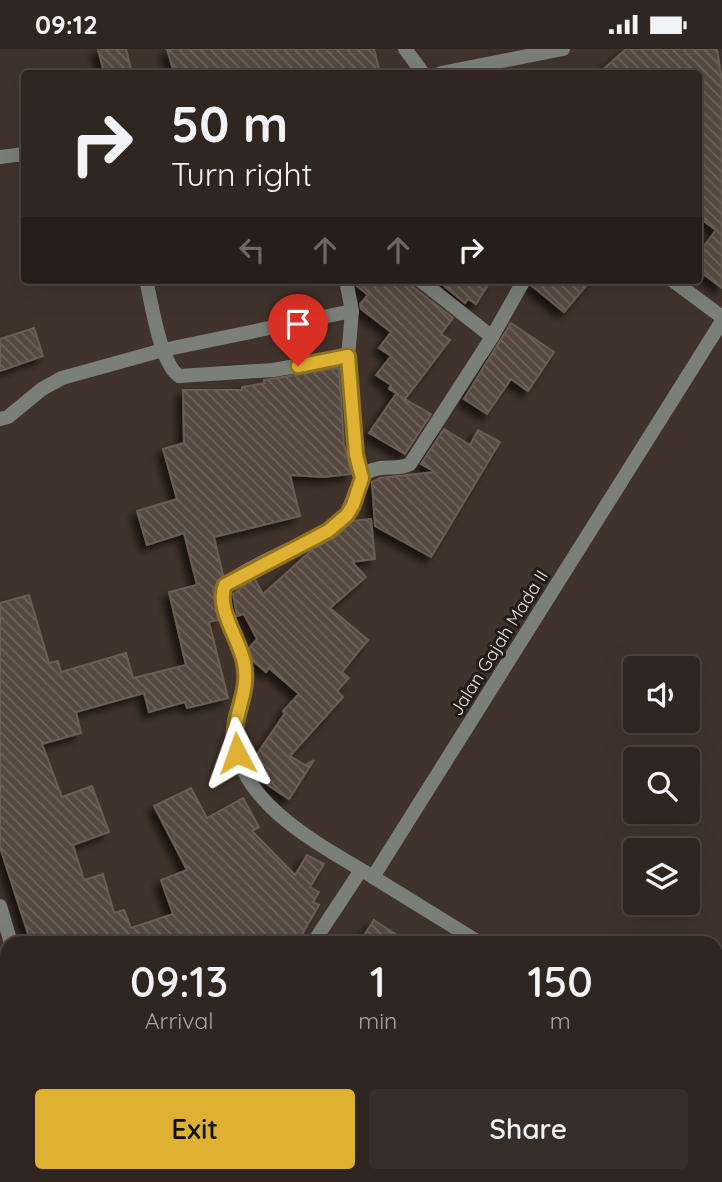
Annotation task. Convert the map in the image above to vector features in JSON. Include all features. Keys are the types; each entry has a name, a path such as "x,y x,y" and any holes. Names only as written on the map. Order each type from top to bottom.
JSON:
{"street":[{"path":"405,49 421,70"},
{"path":"456,70 563,49"},
{"path":"0,157 21,154"},
{"path":"147,284 163,350 172,372 189,378 273,370 348,356"},
{"path":"347,284 352,311 348,356 356,455 362,478 353,505 339,523 225,585 222,596 244,663 246,680 233,722 233,739 244,770 267,806 367,873 469,936"},
{"path":"425,284 492,337"},
{"path":"362,478 378,468 403,467 412,461 492,337 522,284"},
{"path":"677,284 722,319"},
{"path":"0,419 8,417 42,389 62,378 163,350 352,311"},
{"name":"Jalan Gajah Mada II","path":"318,936 367,873 722,319"},
{"path":"0,906 10,936"}],"building":[{"path":"98,49 126,49 131,70 103,70"},
{"path":"167,49 374,49 379,70 173,70"},
{"path":"626,49 717,49 722,81 722,288 702,273 702,249 716,230 702,220 702,70 602,70"},
{"path":"409,284 453,318 441,334 450,340 405,399 389,389 391,385 376,375 391,356 379,348 391,332 361,309 360,304 368,295 357,286"},
{"path":"442,284 488,284 476,304 468,299 465,303"},
{"path":"533,284 588,284 564,312"},
{"path":"511,323 554,352 528,391 511,379 487,414 464,399"},
{"path":"34,328 43,356 0,371 0,339"},
{"path":"339,368 344,444 351,474 324,477 290,475 300,516 214,537 223,575 213,590 218,620 209,622 228,698 187,708 185,702 149,712 144,693 76,712 81,733 42,744 62,797 92,786 109,832 73,845 84,880 103,874 114,913 124,910 131,928 173,914 161,880 187,870 154,806 191,788 207,818 243,798 259,827 252,831 295,875 307,855 324,864 310,887 319,892 313,902 319,905 301,936 29,936 0,847 0,603 29,595 49,663 58,661 61,672 126,653 133,678 186,665 169,592 197,585 184,533 147,545 137,511 177,499 163,449 184,443 183,390 242,390 242,387 265,383 264,380"},
{"path":"396,394 431,414 405,454 369,433"},
{"path":"444,429 470,445 478,430 500,442 431,557 375,526 372,482 380,478 435,472 421,464"},
{"path":"371,519 375,559 352,562 366,577 330,608 368,640 342,672 349,678 337,691 343,697 290,756 305,765 314,760 289,799 268,785 273,782 254,769 251,763 285,713 283,711 299,694 269,668 266,672 253,661 249,648 257,639 244,614 237,616 233,594 254,578 263,594 314,548 336,537 352,521"},
{"path":"374,920 398,936 364,936"}],"route":[{"path":"237,753 233,739 233,722 246,680 244,663 222,596 225,585 339,523 353,505 362,478 356,455 348,356 298,366"}]}
